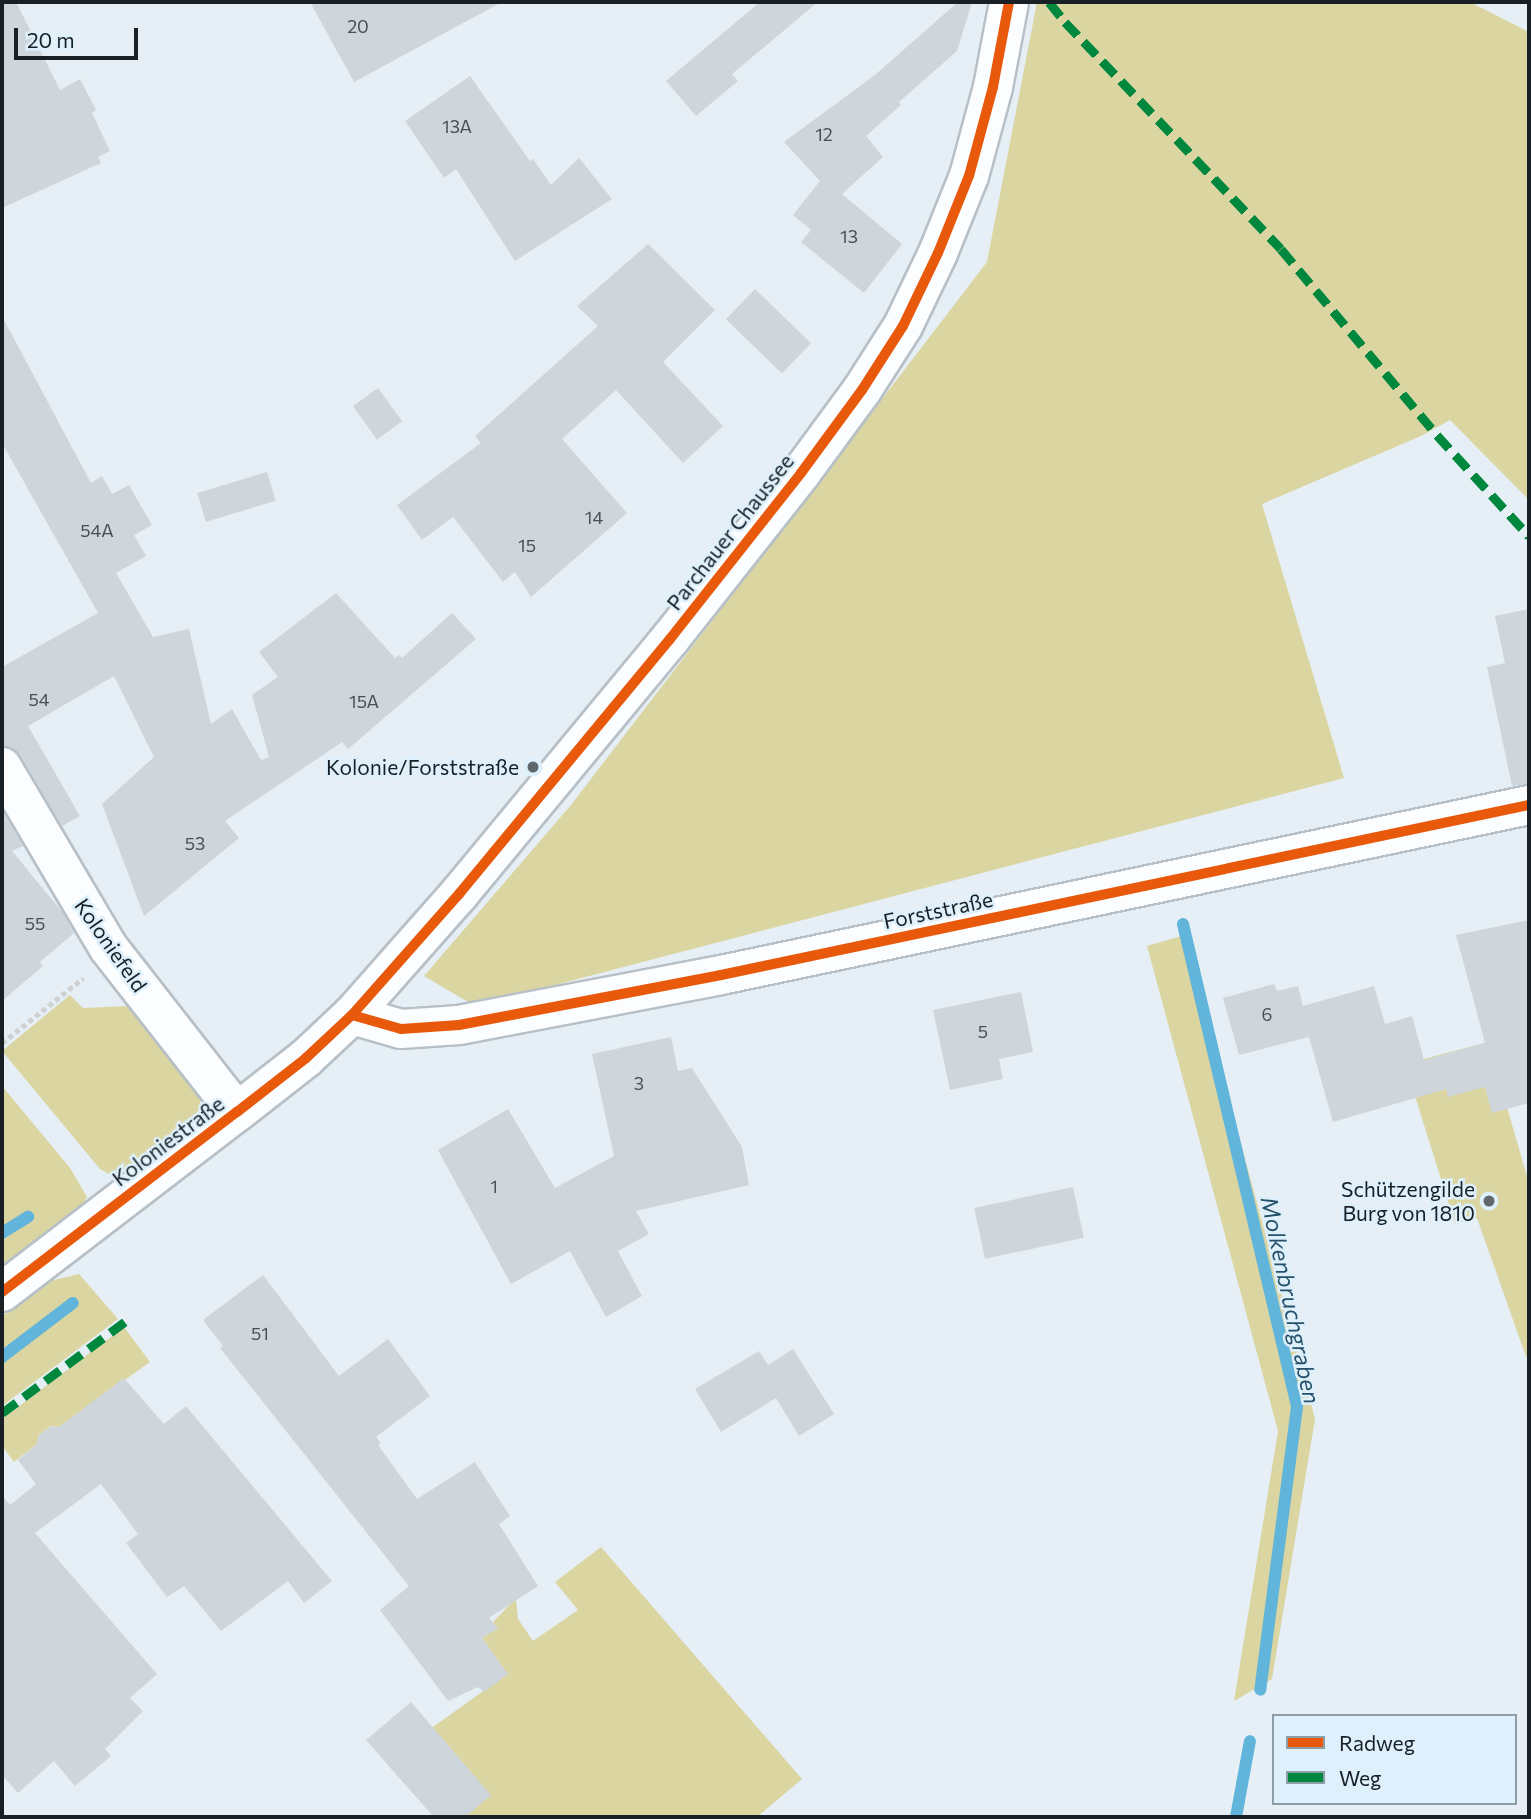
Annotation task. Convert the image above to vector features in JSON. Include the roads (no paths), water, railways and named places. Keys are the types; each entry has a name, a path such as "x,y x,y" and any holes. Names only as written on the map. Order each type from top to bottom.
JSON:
{"street":[{"name":"Parchauer Chaussee","path":"352,1015 459,894 670,639 801,473 869,380 903,326 938,253 969,176 993,87 1009,2"},
{"name":"Koloniefeld","path":"2,766 113,954 237,1112"},
{"name":"Forststraße","path":"352,1015 401,1029 458,1025 721,975 1529,805"},
{"name":"Koloniestraße","path":"2,1292 306,1058 352,1015"}],"waterway":[{"name":"Molkenbruchgraben","path":"1183,924 1297,1407 1260,1690"},
{"path":"2,1233 28,1217"},
{"path":"2,1357 73,1303"},
{"name":"Molkenbruchgraben","path":"1236,1817 1250,1741"}],"place":[{"name":"Kolonie/Forststraße","path":"533,767"},
{"name":"Schützengilde Burg von 1810","path":"1489,1201"}]}
